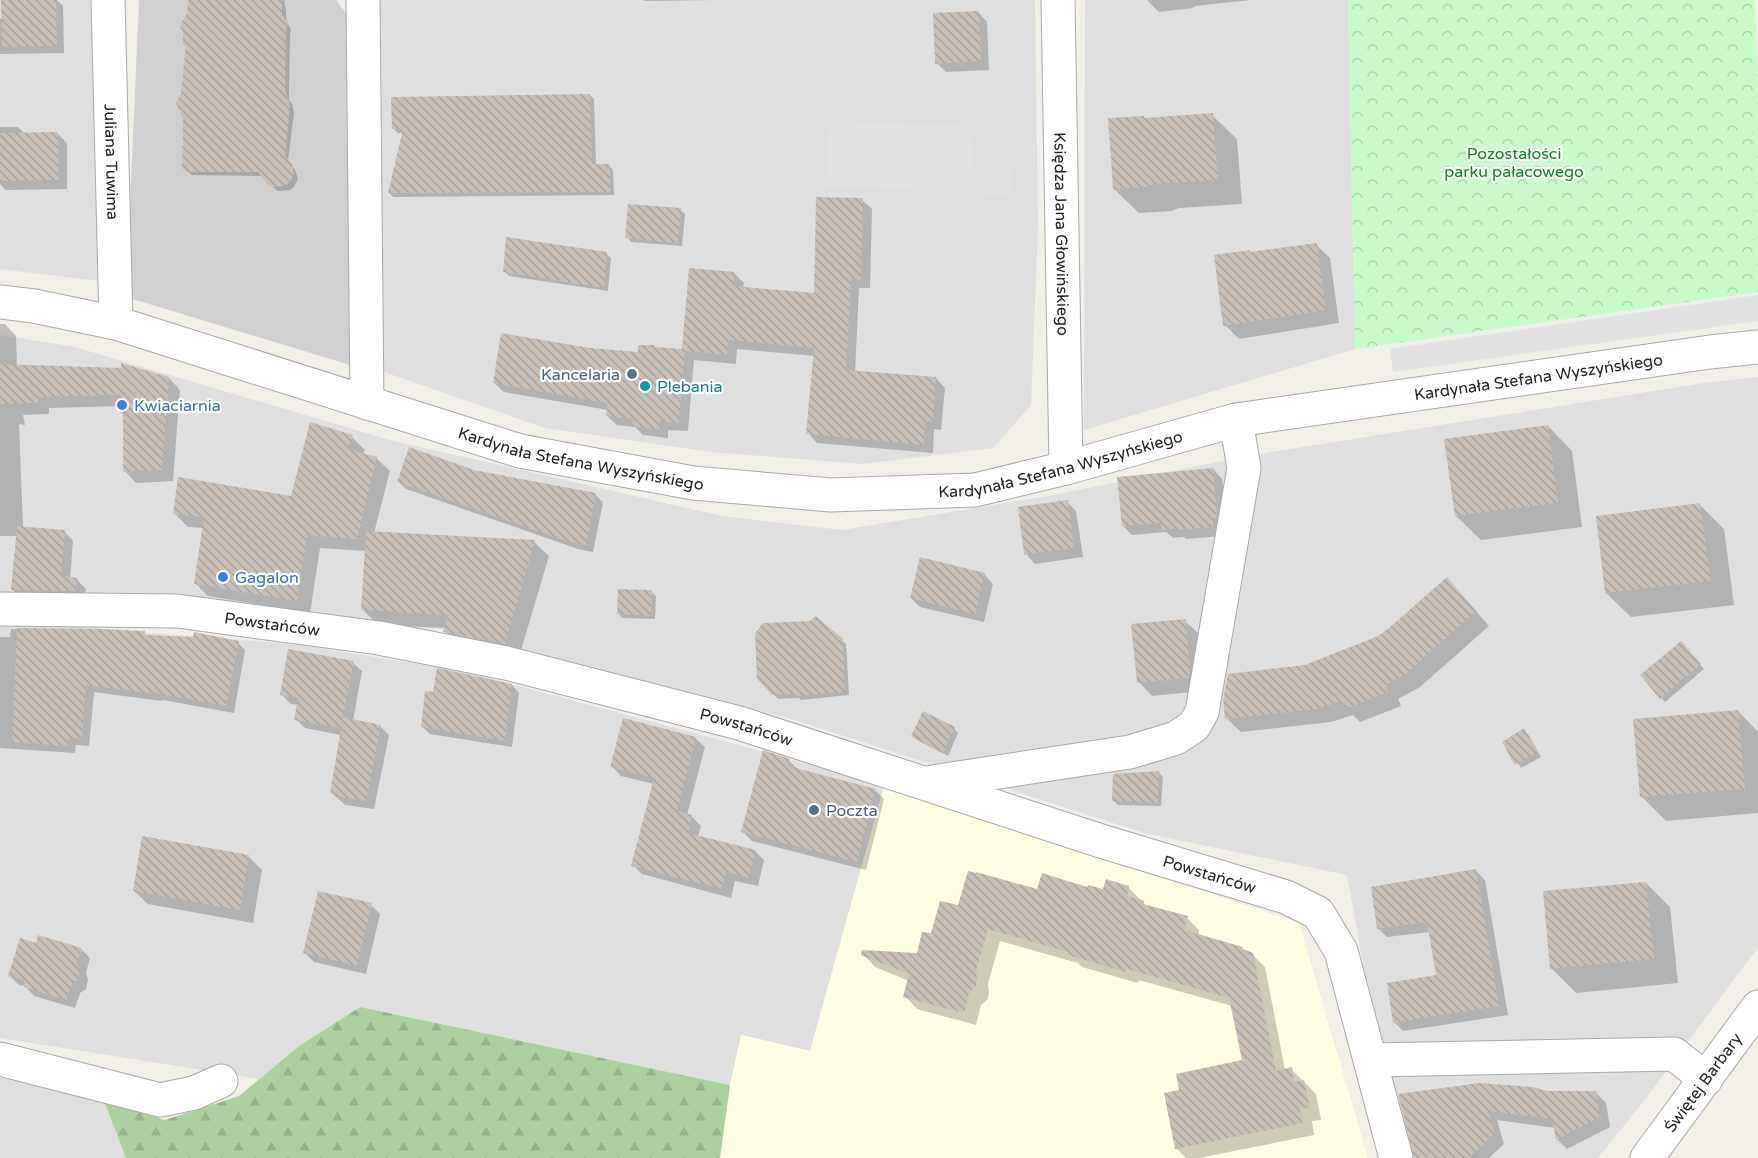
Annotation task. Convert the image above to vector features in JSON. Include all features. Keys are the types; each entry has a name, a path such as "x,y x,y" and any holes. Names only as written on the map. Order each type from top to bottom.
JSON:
{"street":[{"name":"Juliana Tuwima","path":"108,0 116,323"},
{"path":"363,0 367,403"},
{"name":"Księdza Jana Głowińskiego","path":"1058,0 1066,468"},
{"name":"Kardynała Stefana Wyszyńskiego","path":"0,302 34,306 116,323 520,451 693,483 831,495 975,490 1066,468 1236,420 1758,346"},
{"path":"924,783 1130,752 1176,738 1194,726 1202,712 1244,468 1236,420"},
{"name":"Powstańców","path":"0,609 177,610 379,638 506,663 739,723 1101,841 1286,897 1318,913 1341,951 1396,1158"},
{"name":"Świętej Barbary","path":"1647,1158 1758,1007"},
{"path":"1371,1060 1674,1054 1706,1079"},
{"path":"0,1059 160,1100 194,1094 221,1081"}],"shaded area":[{"path":"0,0 97,0 98,281 0,269"},
{"path":"139,0 336,0 358,29 350,365 126,297"},
{"path":"377,0 1035,0 1038,228 1031,405 993,448 863,464 711,452 545,428 384,372 376,65"},
{"path":"1085,0 1348,0 1355,349 1084,430"},
{"path":"841,121 962,126 974,142 972,167 1011,168 1010,195 825,186 827,134"},
{"path":"1758,295 1758,321 1393,372 1390,349"},
{"path":"0,335 75,347 390,440 722,516 842,530 1048,496 1253,455 1704,383 1758,377 1758,947 1647,1097 1598,1158 1405,1158 1387,1098 1347,875 1144,833 791,719 439,629 270,623 0,605"},
{"path":"13,622 293,644 463,671 884,786 810,1051 742,1035 730,1085 360,1007 299,1046 259,1079 0,1038 0,623"},
{"path":"884,786 1299,923 1368,1158 720,1158 730,1085 741,1035 810,1051"},
{"path":"0,1076 104,1101 126,1158 0,1158"}],"green space":[{"name":"Pozostałości parku pałacowego","path":"1348,0 1754,0 1758,69 1758,292 1355,349"},
{"path":"360,1007 730,1085 720,1158 126,1158 104,1101 165,1120 239,1096 299,1046"}],"building":[{"path":"1,0 56,0 57,46 2,47"},
{"path":"188,0 283,0 282,14 288,24 285,85 290,108 285,156 292,164 294,174 285,186 272,187 258,172 187,172 187,169 182,169 183,119 176,103 181,93 186,45 183,45 183,33 180,26 187,13"},
{"path":"979,11 981,61 935,64 933,13"},
{"path":"590,94 592,164 610,164 610,192 388,193 403,129 392,129 391,97"},
{"path":"1213,113 1218,180 1113,189 1108,118"},
{"path":"58,132 59,180 0,181 0,133"},
{"path":"816,197 863,198 861,280 851,279 846,370 936,377 933,421 925,421 924,445 806,434 814,348 728,340 727,355 685,351 679,423 659,421 660,430 632,426 633,419 606,416 607,403 493,383 501,333 590,348 638,352 638,345 655,345 655,347 682,349 689,268 735,272 733,286 814,293"},
{"path":"628,204 681,208 678,243 625,238"},
{"path":"506,237 607,252 604,288 503,272"},
{"path":"1317,243 1326,310 1223,326 1214,255"},
{"path":"121,363 169,377 162,470 123,472 121,395 38,397 38,403 0,404 0,364 121,368"},
{"path":"310,422 353,435 348,449 377,457 357,539 307,535 297,601 194,584 204,517 173,514 178,477 291,496"},
{"path":"1548,425 1558,503 1455,516 1444,439"},
{"path":"409,447 474,470 596,493 586,545 569,542 397,482"},
{"path":"1213,468 1217,512 1216,518 1213,518 1213,527 1162,530 1161,523 1122,526 1117,477"},
{"path":"1068,500 1074,548 1024,555 1018,507"},
{"path":"1700,503 1711,581 1605,593 1596,516"},
{"path":"17,526 65,530 61,576 78,578 75,591 11,590"},
{"path":"366,531 535,540 505,644 443,632 448,615 361,610"},
{"path":"920,557 985,573 975,614 910,598"},
{"path":"1447,577 1476,611 1407,673 1386,685 1388,692 1345,709 1341,701 1317,709 1225,719 1223,700 1228,674 1305,665 1378,636"},
{"path":"618,589 652,590 651,616 617,614"},
{"path":"816,616 843,639 845,692 795,696 795,694 772,695 757,679 755,633 763,623 810,621"},
{"path":"1186,619 1189,678 1137,683 1131,624"},
{"path":"17,628 145,631 145,635 193,637 194,632 239,641 226,706 155,693 86,685 82,739 69,738 68,746 12,742"},
{"path":"1681,641 1701,664 1660,699 1640,675"},
{"path":"288,649 354,661 343,717 381,725 366,801 334,796 335,794 330,793 341,728 294,720 298,698 280,695"},
{"path":"437,668 512,684 505,741 421,727 425,691 433,692"},
{"path":"1738,710 1745,789 1640,797 1633,719"},
{"path":"923,711 955,727 943,753 911,736"},
{"path":"623,718 696,737 677,811 692,815 688,833 756,850 749,878 726,872 722,889 631,866 654,778 610,767"},
{"path":"1524,728 1538,752 1515,765 1502,742"},
{"path":"763,750 790,759 788,766 876,789 857,862 741,832"},
{"path":"1159,771 1158,803 1112,801 1113,774"},
{"path":"142,836 249,855 240,910 133,891"},
{"path":"1476,869 1499,1006 1393,1023 1387,983 1436,975 1427,922 1377,929 1371,887"},
{"path":"968,871 1037,889 1042,873 1087,887 1088,885 1103,889 1106,879 1129,886 1127,896 1144,901 1143,904 1188,916 1184,930 1243,947 1253,953 1276,1071 1292,1067 1294,1082 1304,1080 1310,1108 1300,1109 1303,1123 1175,1149 1164,1093 1179,1090 1176,1074 1242,1060 1229,998 1127,969 1126,972 1068,955 1068,952 988,929 976,970 976,986 969,993 964,1013 903,997 909,974 861,955 862,950 917,953 922,932 931,933 940,901 958,905"},
{"path":"1646,882 1654,959 1550,969 1543,891"},
{"path":"318,891 372,903 357,966 303,953"},
{"path":"38,935 82,948 77,963 80,970 78,980 72,984 66,1000 24,987 24,980 8,976 20,938 36,943"},
{"path":"1479,1083 1533,1087 1547,1091 1596,1091 1600,1117 1556,1140 1552,1119 1488,1111 1495,1133 1469,1158 1414,1158 1398,1094"}],"place":[{"name":"Kancelaria","path":"632,374"},
{"name":"Plebania","path":"645,386"},
{"name":"Kwiaciarnia","path":"122,405"},
{"name":"Gagalon","path":"223,577"},
{"name":"Poczta","path":"814,810"}]}
